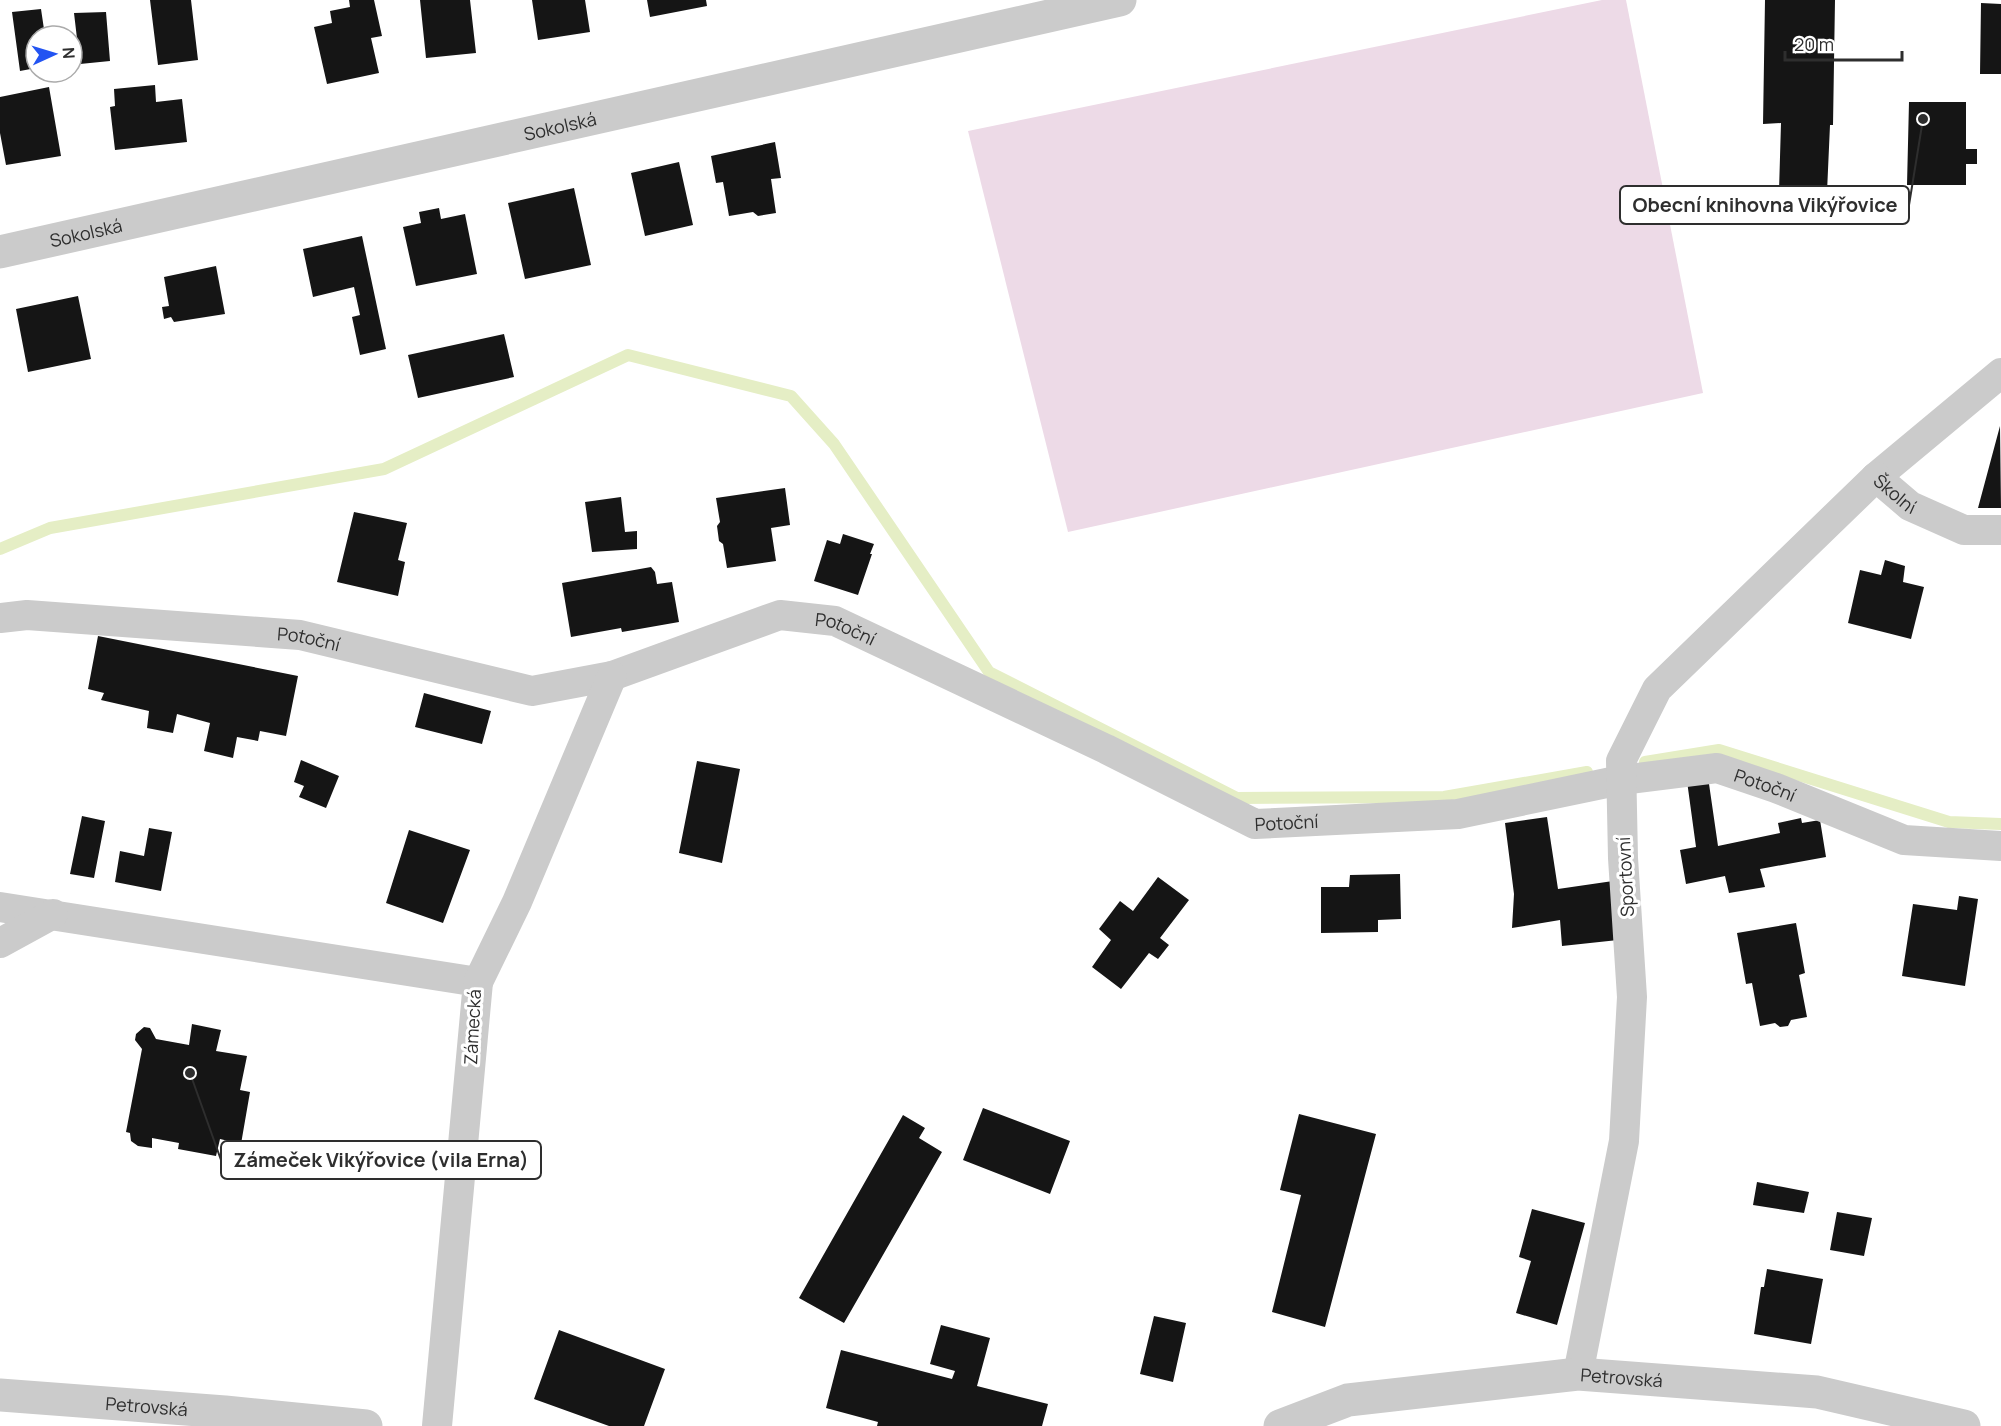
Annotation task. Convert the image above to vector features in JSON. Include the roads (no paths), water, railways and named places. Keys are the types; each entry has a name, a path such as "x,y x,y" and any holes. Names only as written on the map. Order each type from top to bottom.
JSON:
{"street":[{"name":"Sokolská","path":"0,252 1120,0"},
{"name":"Školní","path":"2001,373 1876,477 1910,506 1964,530 2001,530"},
{"name":"Sportovní","path":"1578,1374 1624,1142 1632,997 1621,771 1657,689 1876,477"},
{"name":"Potoční","path":"0,618 27,615 300,635 532,691 612,676 780,615 836,621 1106,749 1255,824 1458,814 1621,771 1717,768 1776,788 1904,840 2001,846"},
{"path":"478,982 516,902 612,676"},
{"name":"Zámecká","path":"0,907 478,982 437,1426"},
{"path":"0,944 53,914"},
{"name":"Petrovská","path":"1280,1426 1348,1401 1578,1374 1817,1392 1964,1426"},
{"name":"Petrovská","path":"0,1395 225,1412 366,1426"}],"waterway":[{"path":"0,549 50,528 384,469 628,355 791,396 834,444 989,672 1237,798 1444,797 1587,772"},
{"path":"1645,762 1719,750 1949,822 2001,824"}],"place":[{"name":"Obecní knihovna Vikýřovice","path":"1923,119"},
{"name":"Zámeček Vikýřovice (vila Erna)","path":"190,1073"}]}
